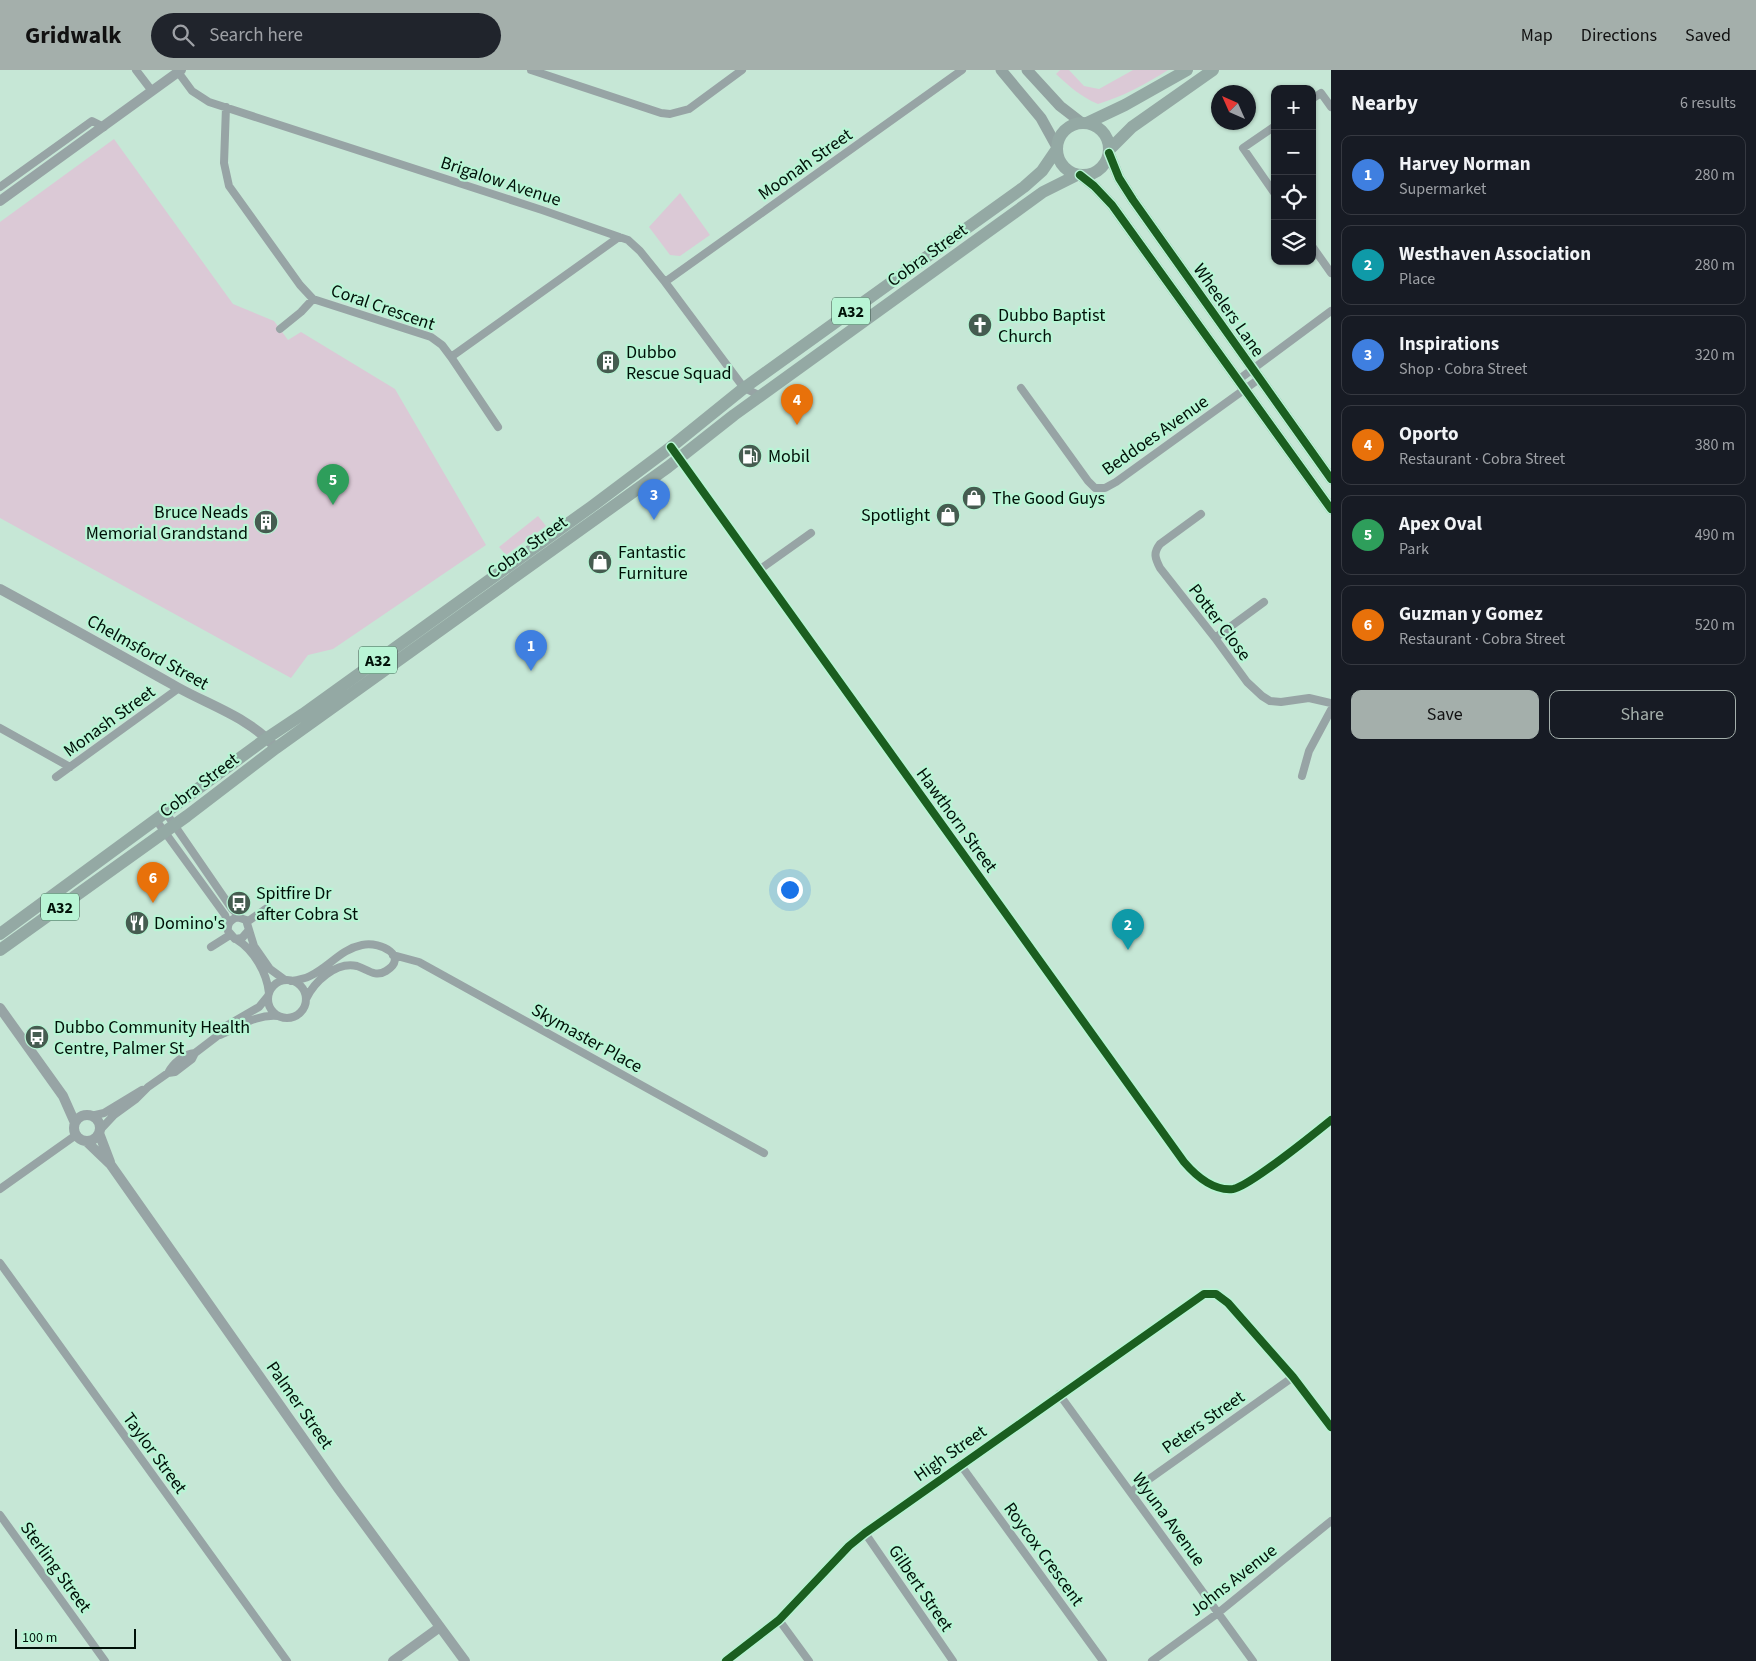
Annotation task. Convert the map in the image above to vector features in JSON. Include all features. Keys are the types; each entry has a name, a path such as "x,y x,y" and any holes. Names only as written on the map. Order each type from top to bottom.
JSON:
{"highway":[{"name":"A32","path":"1057,148 1066,130 1076,124 1085,123 1125,105 1186,70"},
{"name":"A32","path":"1078,175 1090,175 1099,170 1106,163 1109,152 1132,127 1213,70"},
{"path":"1085,123 1093,125 1103,133 1109,144 1109,152"},
{"path":"1057,148 1060,162 1070,172 1078,175"},
{"name":"Cobra Street","path":"0,934 266,738 563,527 671,446 744,388 1034,179 1049,162 1057,148"},
{"name":"Cobra Street","path":"0,950 170,829 276,748 680,458 761,396 1043,192 1078,175"}],"main road":[{"path":"1001,70 1041,118 1057,148"},
{"path":"1027,70 1060,106 1085,123"},
{"name":"Wheelers Lane","path":"1109,152 1115,170 1124,187 1331,479"},
{"name":"Wheelers Lane","path":"1078,175 1094,186 1112,204 1331,509"}],"street":[{"path":"136,70 152,91"},
{"path":"531,70 660,113 670,114 689,109 742,70"},
{"name":"Moonah Street","path":"665,282 962,70"},
{"path":"0,201 179,71"},
{"name":"Brigalow Avenue","path":"179,71 192,91 209,102 628,240 640,251 665,282 744,388 761,396"},
{"path":"1316,96 1321,93 1331,107"},
{"name":"Coral Crescent","path":"226,107 224,163 229,186 300,285 313,299 431,337 442,345 498,426"},
{"path":"0,187 92,120 104,127"},
{"path":"1271,129 1243,148 1271,188"},
{"path":"451,357 619,237"},
{"path":"1316,252 1331,273"},
{"path":"280,329 301,312 313,299"},
{"path":"1238,380 1331,311"},
{"name":"Beddoes Avenue","path":"1021,388 1088,481 1095,488 1105,488 1259,379"},
{"name":"Hawthorn Street","path":"671,446 1192,1171 1213,1186 1235,1189 1331,1120"},
{"name":"Potter Close","path":"1201,514 1160,544 1155,550 1155,558 1160,568 1247,682 1262,696 1270,701 1281,702 1309,698 1331,703"},
{"path":"759,570 811,533"},
{"name":"Chelmsford Street","path":"0,589 179,688 243,721 276,748"},
{"path":"1215,638 1264,602"},
{"name":"Monash Street","path":"56,777 179,688"},
{"path":"1302,776 1309,751 1331,710"},
{"path":"0,728 70,767"},
{"path":"161,816 226,915 228,931 232,937 244,944 262,968 267,982 270,1008 278,1016"},
{"path":"161,816 232,909 244,919 254,946 267,965 273,972 302,988 306,999"},
{"path":"228,924 233,918 244,919 267,908"},
{"path":"211,947 232,937 242,938 249,930"},
{"name":"Skymaster Place","path":"288,981 312,975 348,949 361,945 379,945 388,949 393,955 419,962 764,1153"},
{"path":"216,1037 256,1018 270,1015 283,1018 294,1017 302,1010 314,985 334,970 353,966 381,973 391,967 393,955"},
{"path":"75,1123 88,1116 104,1113 168,1073 175,1072 192,1059 195,1053 216,1037 226,1026 259,1007 275,984 288,981"},
{"path":"0,1008 62,1096 75,1123 74,1131 78,1139 87,1142 95,1139 114,1115 136,1099 148,1087"},
{"path":"62,1096 99,1123 100,1131"},
{"name":"Palmer Street","path":"100,1131 111,1165"},
{"path":"0,1189 76,1135"},
{"name":"Palmer Street","path":"87,1142 111,1165 338,1488 465,1661"},
{"name":"Taylor Street","path":"0,1263 286,1661"},
{"name":"High Street","path":"726,1661 779,1620 849,1546 865,1533 1198,1297 1209,1293 1216,1294 1228,1303 1293,1376"},
{"path":"1293,1376 1331,1427"},
{"name":"Peters Street","path":"1131,1492 1293,1376"},
{"name":"Wyuna Avenue","path":"1060,1394 1253,1661"},
{"name":"Roycox Crescent","path":"960,1464 1103,1661"},
{"name":"Sterling Street","path":"0,1515 105,1661"},
{"name":"Johns Avenue","path":"1152,1661 1218,1613 1331,1521"},
{"name":"Gilbert Street","path":"865,1533 953,1661"},
{"path":"779,1620 809,1661"},
{"path":"393,1661 440,1627"}],"shaded area":[{"path":"1060,70 1069,70 1084,86 1099,89 1133,70 1168,70 1134,89 1098,104 1081,95 1066,83 1056,74"},
{"path":"114,139 233,304 274,321 288,340 301,332 395,389 486,545 333,649 308,655 291,678 0,518 0,222"},
{"path":"680,193 710,235 680,256 670,255 649,227"},
{"path":"538,516 546,526 506,555 499,547"}],"cycle path":[{"path":"1109,153 1119,178 1133,200 1331,479"},
{"path":"1080,175 1094,186 1112,205 1331,509"},
{"path":"671,447 1184,1162 1205,1182 1219,1188 1233,1189 1266,1170 1331,1120"},
{"path":"726,1661 779,1620 849,1546 865,1533 1204,1294 1216,1294 1228,1303 1293,1377 1331,1427"}],"place":[{"name":"Dubbo Baptist Church","path":"980,325"},
{"name":"Dubbo Rescue Squad","path":"608,362"},
{"name":"Oporto","path":"797,425"},
{"name":"Mobil","path":"750,456"},
{"name":"The Good Guys","path":"974,498"},
{"name":"Apex Oval","path":"333,505"},
{"name":"Spotlight","path":"948,515"},
{"name":"Inspirations","path":"654,520"},
{"name":"Bruce Neads Memorial Grandstand","path":"266,522"},
{"name":"Fantastic Furniture","path":"600,562"},
{"name":"Harvey Norman","path":"531,671"},
{"name":"Guzman y Gomez","path":"153,903"},
{"name":"Spitfire Dr after Cobra St","path":"239,903"},
{"name":"Domino's","path":"137,923"},
{"name":"Westhaven Association","path":"1128,950"},
{"name":"Dubbo Community Health Centre, Palmer St","path":"37,1037"}]}
